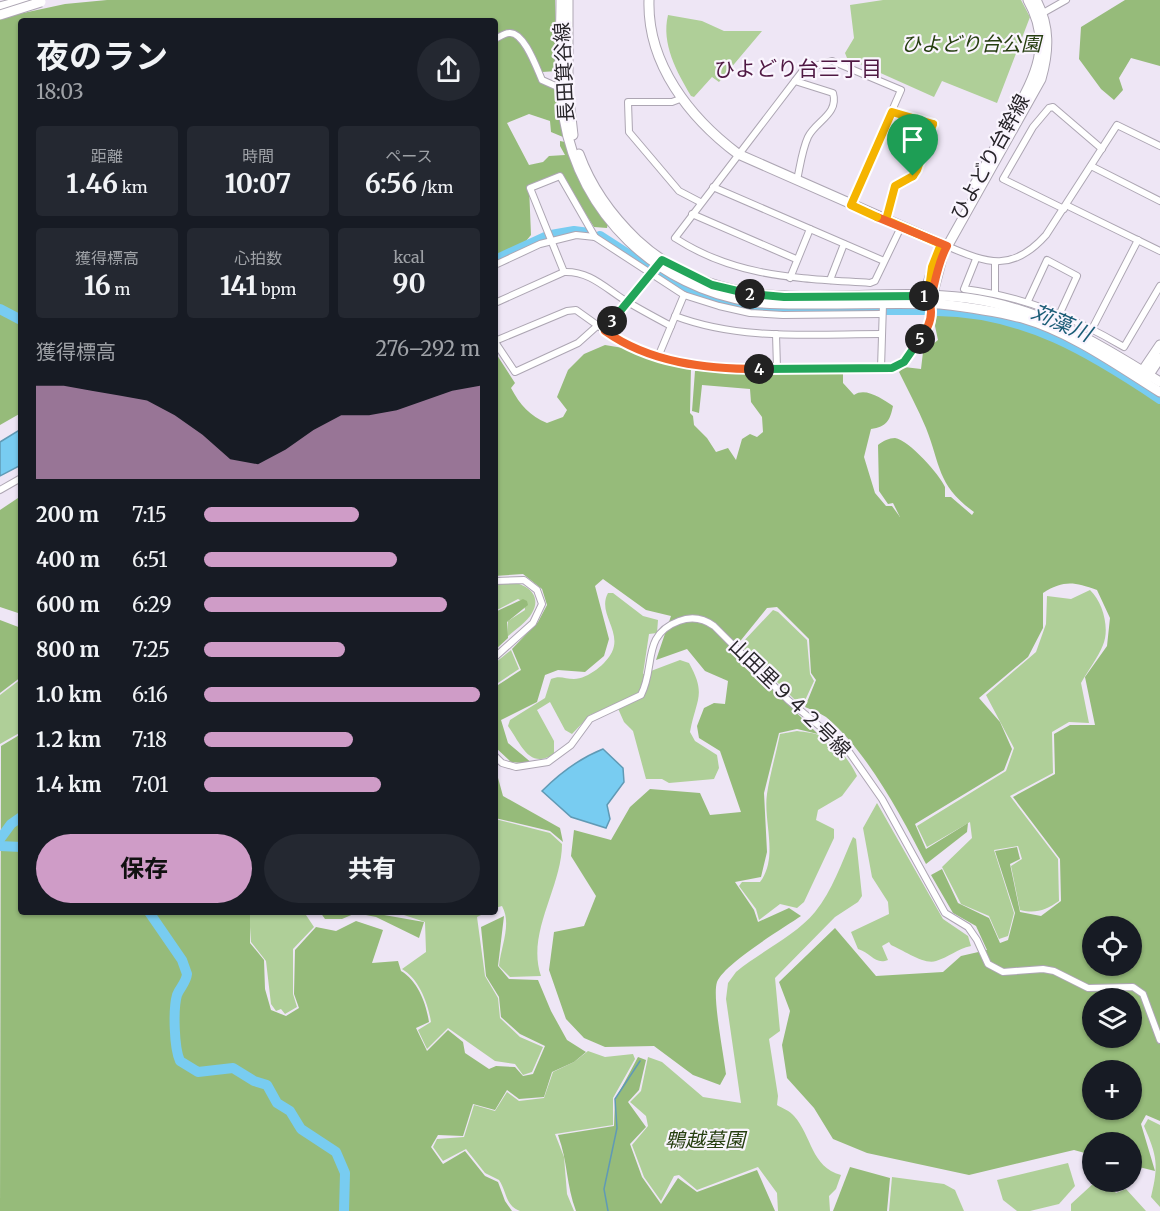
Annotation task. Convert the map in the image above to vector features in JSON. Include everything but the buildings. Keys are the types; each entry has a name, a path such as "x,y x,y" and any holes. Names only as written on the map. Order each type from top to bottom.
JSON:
{"street":[{"path":"0,5 10,0"},
{"path":"0,5 25,0"},
{"name":"長田箕谷線","path":"561,0 560,88 567,134 575,162 585,184 599,207 625,238 659,262 709,291 755,302 883,309 930,298"},
{"name":"長田箕谷線","path":"568,0 568,91 574,141 605,204 659,262 712,285 756,295 968,298 1025,310 1072,329 1143,377 1160,392"},
{"path":"649,0 655,39 665,70 681,99 712,134 738,154 976,259 995,262 1020,257 1036,246 1065,207 1117,125 1160,146"},
{"name":"ひよどり台幹線","path":"930,298 944,245 1035,76 1041,50 1041,36 1036,16 1028,0"},
{"name":"ひよどり台幹線","path":"944,245 1041,79 1047,49 1047,29 1043,13 1036,0"},
{"path":"1043,13 1066,0"},
{"path":"0,15 46,1"},
{"path":"498,38 509,33 515,34 524,43 542,80 560,88"},
{"path":"851,205 902,90 832,61 804,69 700,202 675,238 705,256 757,273 790,278 870,283 875,281 901,227"},
{"path":"795,81 833,93 835,99 827,117 808,136 796,180"},
{"path":"681,99 672,102 628,102 629,132 679,191 700,202"},
{"path":"1102,149 1053,107 1049,108 1033,127 1003,179 1160,251"},
{"path":"886,220 895,186 913,176 917,170 933,128 931,122 892,112"},
{"path":"1091,166 1160,201"},
{"path":"564,272 549,241 530,188 560,176 596,237 684,295 750,313 883,309 881,368"},
{"path":"713,187 884,261"},
{"path":"692,214 796,259"},
{"path":"790,278 810,229"},
{"path":"498,264 549,241 570,235 596,237"},
{"path":"1092,328 1138,240"},
{"path":"830,280 844,244"},
{"path":"976,259 964,289 1028,301 1092,328 1124,347 1160,286"},
{"path":"1028,301 1047,260 1077,276 1060,313"},
{"path":"605,331 659,262"},
{"path":"995,262 995,293"},
{"path":"498,302 564,272 574,272 591,276 627,302 671,326"},
{"path":"658,357 684,295"},
{"path":"498,341 567,311 576,310 605,331 658,357 718,369 892,368 904,362 928,328 931,314 930,298"},
{"path":"675,315 724,330 776,334 882,334"},
{"path":"498,346 515,372 578,343 597,326"},
{"path":"776,334 777,368"},
{"path":"1143,377 1160,345"},
{"path":"1143,377 1160,358"},
{"name":"長田箕谷線","path":"1143,377 1160,382"},
{"path":"0,490 18,480"},
{"path":"498,581 524,580 537,590 542,604 533,623 498,654"},
{"name":"山田里９４２号線","path":"498,759 502,763 516,767 540,765 559,756 571,745 590,719 641,695 652,647 658,634 680,621 704,619 714,626 788,700 847,749 882,799 945,913 968,927 988,964 1003,972 1043,969 1054,971 1088,988 1133,987 1143,994 1160,1040"}],"green space":[{"path":"107,0 555,0 557,71 542,72 558,96 563,137 551,132 550,121 529,114 507,123 529,165 543,162 549,156 565,155 560,141 565,142 583,184 608,223 607,228 594,227 560,174 529,186 531,235 526,241 498,257 498,18 18,18 18,415 0,425 0,18 65,4"},
{"name":"ひよどり台公園","path":"883,0 1021,0 1030,17 997,103 942,81 934,97 847,58 845,53 854,38 850,5"},
{"path":"1125,0 1160,0 1160,66 1131,58 1119,78 1123,90 1114,100 1101,89 1079,59 1081,27"},
{"path":"668,15 702,21 724,31 762,31 719,82 712,77 694,97 686,87 672,57 667,37"},
{"path":"967,311 1044,331 1134,368 1160,383 1160,1121 1146,1115 1141,1124 1155,1171 1142,1168 1142,1132 1082,1132 1082,1152 1074,1150 969,1175 867,1153 833,1139 814,1108 787,1078 782,1045 790,1011 779,982 835,928 876,976 943,972 961,956 987,950 976,926 953,913 931,875 942,869 958,903 989,918 1000,943 1008,940 1015,913 995,851 1017,847 1020,859 1010,864 1020,912 1041,916 1061,901 1060,859 1013,797 1055,774 1054,734 1070,725 1095,725 1085,677 1107,646 1110,618 1097,590 1089,587 1063,584 1043,593 1043,628 1028,657 979,698 1000,722 1012,749 1004,770 915,824 926,849 968,823 967,832 926,864 895,806 856,748 826,717 805,707 816,680 811,673 809,639 777,607 767,608 733,650 818,734 797,729 779,733 764,793 767,852 761,877 735,882 754,910 758,922 789,908 801,916 742,956 722,974 717,982 717,1013 726,1074 720,1085 693,1075 654,1046 605,1047 584,1038 566,1019 549,970 554,932 584,926 596,896 571,856 574,830 611,840 630,807 650,789 700,793 710,815 741,812 720,751 699,738 697,726 704,708 714,703 725,704 728,681 705,671 687,649 656,660 671,616 646,610 603,579 595,586 609,639 604,656 585,672 558,670 545,675 537,702 501,720 508,743 533,764 511,762 498,750 498,685 521,670 512,649 538,622 547,605 542,589 523,574 498,576 498,357 515,383 511,388 518,400 531,413 547,423 563,417 567,410 557,397 568,370 584,354 605,345 623,348 668,365 691,367 690,413 693,416 694,425 707,438 716,452 728,448 736,460 742,439 750,434 757,437 763,432 762,417 751,402 750,389 702,385 699,413 692,411 695,371 843,373 843,383 854,395 869,393 893,406 887,422 881,427 871,429 864,457 875,493 886,506 892,506 900,517 893,503 888,504 879,491 878,445 895,438 916,451 931,467 945,487 945,497 951,497 972,515 974,512 953,493 947,484 926,428 899,372 904,367 921,369 923,352 938,340 935,326 937,313"},
{"path":"18,498 18,613 0,607 0,510"},
{"path":"509,582 526,587 534,595 535,600 530,616 507,637 508,621 525,610 524,602 518,599 498,609 498,585"},
{"path":"1090,590 1102,608 1106,631 1101,650 1081,683 1089,723 1069,722 1052,732 1053,773 1010,796 1058,859 1059,901 1041,910 1031,912 1020,910 1011,866 1022,859 1018,846 994,850 1014,913 1008,936 999,939 989,916 961,904 942,867 972,838 970,822 927,847 917,826 1006,771 1014,748 986,695 1036,652 1046,624 1047,596 1071,599"},
{"path":"608,593 613,593 643,616 658,620 657,633 649,634 643,674 680,660 689,663 699,690 690,732 695,741 717,755 719,768 714,779 669,783 662,779 646,779 633,731 624,722 616,704 590,715 572,734 565,730 550,702 537,710 554,741 554,754 545,758 538,759 526,753 508,726 510,720 545,698 551,679 560,677 574,679 585,676 596,670 610,656 614,637 605,608"},
{"path":"523,599 527,601 528,605 507,622 508,638 498,647 498,611"},
{"path":"773,610 778,612 807,640 810,674 814,681 802,707 740,645"},
{"path":"0,620 18,627 18,679 0,693"},
{"path":"511,650 519,669 498,683 498,661"},
{"path":"18,681 18,734 0,744 0,695"},
{"path":"797,731 819,735 827,739 847,759 857,776 842,796 818,810 816,820 834,829 834,838 804,902 797,908 780,904 759,920 756,909 739,886 742,882 760,882 766,872 770,851 766,805 771,772 780,734"},
{"path":"18,736 18,915 250,915 250,943 264,960 265,989 271,1010 286,1016 299,1008 294,994 295,950 316,927 336,931 356,921 383,930 372,963 398,961 401,971 417,987 426,1007 429,1022 416,1028 427,1051 448,1030 463,1042 465,1053 489,1069 496,1066 515,1067 523,1076 533,1074 545,1046 520,1034 501,1017 499,997 486,976 481,927 504,916 498,966 509,979 538,980 567,1040 586,1052 574,1062 552,1072 544,1097 519,1099 507,1090 495,1110 473,1104 463,1136 438,1135 431,1147 443,1164 465,1151 485,1176 498,1182 505,1201 512,1211 0,1211 1,746"},
{"path":"498,778 503,796 560,828 563,842 550,831 498,819"},
{"path":"877,803 943,919 968,936 971,946 931,962 914,956 889,942 882,946 888,960 884,961 876,960 858,949 851,932 889,914 888,902 872,877 863,828"},
{"path":"498,820 550,833 562,844 557,877 538,943 541,976 510,977 499,966 506,928 502,906 498,907"},
{"name":"鵯越墓園","path":"853,837 856,839 862,896 858,902 835,917 775,978 780,1031 769,1039 778,1096 777,1105 794,1116 824,1165 841,1175 836,1189 829,1196 830,1211 778,1211 777,1193 758,1167 697,1190 679,1175 674,1176 661,1201 644,1177 632,1145 648,1126 646,1116 630,1102 641,1091 648,1057 662,1062 703,1097 741,1103 726,999 728,983 736,972 798,929 815,912 832,886"},
{"path":"249,915 306,915 314,927 293,949 293,994 297,1007 285,1014 281,1009 276,1011 271,1004 266,961 251,942"},
{"path":"322,915 351,915 342,919 325,919"},
{"path":"366,915 384,915 424,922 419,938 376,917"},
{"path":"404,915 481,915 477,917 485,976 498,998 500,1018 520,1037 543,1047 532,1072 523,1075 515,1064 495,1061 448,1028 427,1049 418,1030 431,1022 428,1007 418,985 402,969 426,952 425,922"},
{"name":"鵯越墓園","path":"588,1051 605,1057 633,1054 635,1059 613,1098 613,1125 555,1134 564,1157 567,1194 574,1211 520,1211 509,1202 499,1180 485,1173 466,1149 443,1161 433,1147 437,1139 464,1137 474,1105 495,1111 507,1092 519,1101 544,1098 553,1072 574,1062"},
{"path":"638,1057 646,1060 639,1090 628,1102 646,1127 630,1144 642,1177 661,1204 678,1178 697,1192 757,1170 775,1211 576,1211 558,1135 614,1126 615,1100"},
{"path":"1148,1119 1160,1125 1160,1207 1151,1197 1156,1168 1152,1145 1144,1126"},
{"path":"1068,1163 1075,1186 1059,1204 1030,1211 1017,1211 1003,1200 997,1180"},
{"path":"850,1167 890,1178 887,1211 833,1211"},
{"path":"892,1177 944,1184 955,1190 964,1211 889,1211"},
{"path":"1084,1192 1129,1192 1146,1211 1071,1211 1071,1204"}],"water":[{"path":"18,431 18,467 0,476 0,442"},
{"path":"603,749 623,768 624,782 607,805 610,819 606,828 571,817 542,791 571,767"}],"waterway":[{"name":"苅藻川","path":"551,235 574,231 589,233"},
{"name":"苅藻川","path":"600,236 645,265"},
{"name":"苅藻川","path":"498,259 545,237"},
{"name":"苅藻川","path":"657,274 711,299 737,305 791,310 878,310"},
{"name":"苅藻川","path":"0,309 18,318"},
{"name":"苅藻川","path":"884,310 925,310"},
{"name":"苅藻川","path":"937,311 969,313 999,319 1055,338 1108,366 1160,399"},
{"path":"0,839 11,824 18,819"},
{"path":"0,846 18,847"},
{"path":"151,915 182,960 187,974 177,995 175,1009 175,1038 180,1061 198,1072 233,1068 254,1081 267,1085 277,1103 290,1111 301,1129 336,1152 345,1173 344,1211"},
{"path":"608,1211 604,1189 617,1128 615,1099 640,1061"}],"district":[{"name":"ひよどり台三丁目","path":"798,69"}],"route":[{"path":"913,176 895,186 886,220 901,227 941,244 932,267 928,296 784,297 756,295 712,285 662,260 649,273 605,331 658,357 718,369 886,369 897,366 904,362 928,328 931,314 930,304 934,296 938,268 947,246 941,244 886,220 851,205 892,112 931,122 933,125 913,176"}]}
